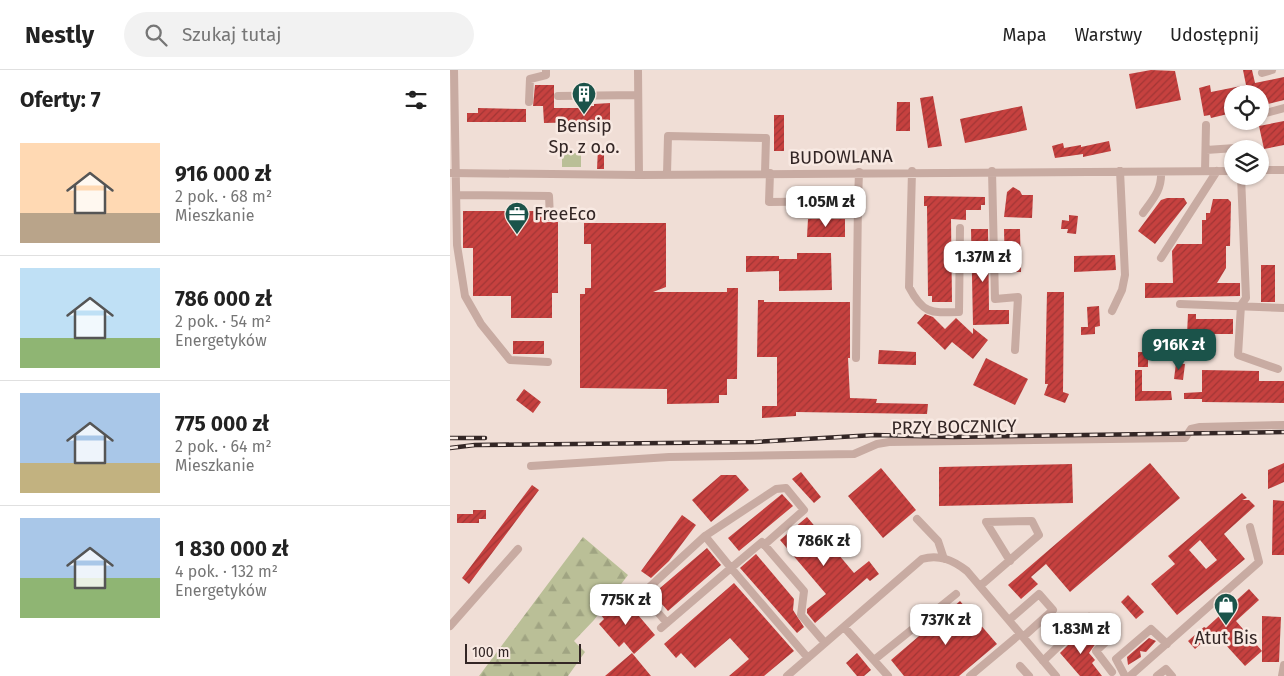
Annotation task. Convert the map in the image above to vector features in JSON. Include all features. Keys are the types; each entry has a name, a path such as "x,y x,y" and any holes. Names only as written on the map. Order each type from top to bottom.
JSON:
{"street":[{"path":"454,70 453,173 458,196 457,245 465,296 481,324 510,360 548,362"},
{"path":"529,102 530,79 546,75 546,70"},
{"path":"638,70 639,174"},
{"path":"1262,73 1272,70"},
{"path":"558,96 638,95"},
{"path":"1269,112 1284,108"},
{"path":"1205,171 1206,124"},
{"path":"667,174 668,136 766,138 769,202 858,201"},
{"path":"1206,150 1224,149"},
{"path":"1269,170 1284,170"},
{"path":"912,171 909,287 916,300 926,308 939,314 959,312 960,228"},
{"name":"BUDOWLANA","path":"453,173 667,174 912,171 1224,171"},
{"path":"992,171 995,299 1018,297 1015,350"},
{"path":"1112,311 1122,290 1125,275 1120,171"},
{"path":"1161,258 1217,171"},
{"path":"856,358 859,172"},
{"path":"1143,213 1158,192 1161,183 1161,172"},
{"path":"1240,185 1246,298 1241,305 1238,355 1278,369"},
{"path":"458,196 549,196 550,217"},
{"path":"1180,304 1284,308"},
{"name":"PRZY BOCZNICY","path":"531,466 669,457 854,454 877,444 889,442 1185,438 1191,429 1200,427 1284,425"},
{"path":"764,545 804,510 786,488 776,489 705,536 642,594 664,626 762,542 764,545 804,591 801,615 825,643"},
{"path":"917,519 938,541 944,559"},
{"path":"980,586 1010,561 1039,535 1032,521 986,522 1010,561"},
{"path":"1130,676 1259,562 1250,527"},
{"path":"705,536 808,658"},
{"path":"450,626 518,549"},
{"path":"787,676 922,559 933,556 955,562 980,586 1056,676"},
{"path":"874,660 956,594"},
{"path":"970,676 1053,610 1039,594 1009,620"},
{"path":"1043,661 1089,617 1110,638 1096,651 1112,672"},
{"path":"844,627 888,676"},
{"path":"1125,676 1116,659 1151,629 1167,644"},
{"path":"1282,676 1284,665"},
{"path":"1020,666 1028,676"},
{"path":"1158,676 1166,669 1172,676"}],"green space":[{"path":"562,153 581,153 581,167 562,167"},
{"path":"583,537 628,575 594,620 574,641 585,652 568,676 479,676"}],"building":[{"path":"1151,70 1175,71 1181,100 1136,109 1129,74"},
{"path":"1243,70 1252,70 1255,83 1284,77 1284,100 1269,104 1269,85 1246,85"},
{"path":"535,85 554,85 554,108 587,108 587,106 594,106 594,104 610,103 610,126 587,126 587,122 544,123 543,106 533,106"},
{"path":"1210,85 1211,92 1224,89 1224,115 1211,118 1210,115 1204,116 1199,88"},
{"path":"933,96 942,146 928,148 920,98"},
{"path":"897,102 910,102 910,131 896,131"},
{"path":"1022,106 1027,130 965,143 960,119"},
{"path":"478,108 526,109 526,122 467,122 467,113 478,113"},
{"path":"774,115 784,115 784,151 774,151"},
{"path":"1284,121 1284,145 1269,148 1269,140 1262,140 1260,130 1269,130 1269,124"},
{"path":"1109,141 1111,151 1083,157 1083,154 1055,158 1052,146 1063,143 1064,148 1081,145 1081,147"},
{"path":"598,148 604,148 604,169 597,169"},
{"path":"1013,187 1020,191 1022,195 1033,195 1032,218 1004,217 1007,192"},
{"path":"924,196 985,197 985,205 981,205 981,210 966,210 966,220 951,219 952,302 932,302 932,296 928,296 927,206 924,206"},
{"path":"1184,198 1187,203 1155,244 1138,231 1161,200"},
{"path":"1213,199 1228,199 1231,202 1230,246 1226,246 1226,268 1217,283 1240,283 1240,296 1145,298 1145,283 1173,283 1172,251 1177,244 1202,244 1202,220 1206,220 1206,213 1210,213"},
{"path":"463,211 544,211 544,222 558,222 558,293 552,293 552,318 511,318 511,296 473,296 473,248 463,248"},
{"path":"1069,215 1078,216 1076,234 1067,233 1068,229 1061,229 1062,220 1069,221"},
{"path":"808,219 845,219 845,237 807,237"},
{"path":"584,223 666,223 666,287 653,292 727,292 727,288 738,288 737,379 727,379 727,395 719,395 719,403 667,404 667,389 580,388 580,294 585,294 585,288 591,288 591,244 584,244"},
{"path":"971,229 988,229 989,310 1009,310 1009,324 973,325"},
{"path":"1004,229 1020,229 1021,272 1005,272"},
{"path":"797,253 831,253 832,290 779,291 779,271 746,272 746,256 779,256 779,259 797,259"},
{"path":"1115,255 1116,270 1074,272 1074,256"},
{"path":"1261,265 1275,265 1275,302 1261,302"},
{"path":"1047,292 1064,292 1063,392 1069,394 1065,403 1044,395 1048,384 1045,384"},
{"path":"758,300 764,300 764,302 850,302 850,358 848,358 850,398 877,399 876,403 928,404 927,414 796,412 796,416 762,418 762,406 777,406 777,357 757,357"},
{"path":"1099,306 1100,326 1095,327 1095,334 1081,335 1081,327 1088,327 1087,307"},
{"path":"925,314 933,317 945,329 956,318 973,334 973,328 988,340 973,359 952,342 945,350 917,323"},
{"path":"1188,314 1196,314 1196,319 1233,319 1233,334 1187,334"},
{"path":"513,341 544,341 544,354 513,354"},
{"path":"879,350 916,352 916,365 878,364"},
{"path":"1138,352 1148,352 1148,367 1138,367"},
{"path":"986,358 1028,379 1015,405 973,385"},
{"path":"1176,363 1185,364 1183,380 1174,379"},
{"path":"1135,370 1142,370 1142,391 1171,391 1172,400 1135,401"},
{"path":"1202,370 1259,371 1259,381 1284,381 1284,403 1202,402 1202,399 1184,399 1184,393 1202,392"},
{"path":"524,389 541,402 533,413 516,400"},
{"path":"1150,463 1180,498 1070,592 1046,564 1031,577 1038,584 1021,599 1008,585"},
{"path":"1284,463 1284,482 1268,489 1268,470"},
{"path":"1072,464 1073,503 939,506 939,467"},
{"path":"881,468 916,510 883,538 848,496"},
{"path":"801,472 821,497 814,503 792,479"},
{"path":"721,475 736,475 749,490 711,522 692,500"},
{"path":"532,485 539,490 469,584 462,578"},
{"path":"1242,493 1247,498 1242,500 1249,500 1255,506 1224,534 1245,559 1177,615 1151,584 1175,564 1168,556","holes":["1200,540 1217,560 1206,569 1189,550"]},
{"path":"782,494 793,506 739,551 728,538"},
{"path":"1273,500 1284,501 1284,555 1272,555"},
{"path":"473,510 486,510 486,519 479,519 479,523 457,523 457,514 473,514"},
{"path":"682,515 696,525 669,561 651,578 641,571"},
{"path":"807,517 854,573 869,561 879,574 870,581 867,578 815,623 807,613 807,609 826,594 780,540"},
{"path":"707,548 721,565 668,611 653,594"},
{"path":"756,554 794,599 793,610 804,627 797,633 740,568"},
{"path":"734,583 794,651 764,676 729,676 749,659 730,638 695,668 681,653 676,658 664,644"},
{"path":"1249,589 1259,600 1236,621 1262,651 1245,666 1214,632 1195,649 1188,641 1204,627 1206,628"},
{"path":"1128,595 1144,612 1136,619 1121,602"},
{"path":"622,596 655,635 634,654 624,642 619,647 599,624 604,619 601,615"},
{"path":"960,601 997,644 959,676 904,676 891,660"},
{"path":"1262,616 1281,617 1279,662 1262,662"},
{"path":"1084,629 1096,643 1089,653 1095,660 1092,663 1102,676 1080,676 1060,653"},
{"path":"1149,638 1156,641 1146,652 1140,651 1141,657 1128,665 1127,657"},
{"path":"632,653 651,676 605,676"},
{"path":"857,653 871,670 864,676 857,676 846,663"}],"railway":[{"path":"450,448 475,445 755,442 875,435 953,437 1284,432"},
{"path":"450,438 485,438"}],"place":[{"name":"Bensip Sp. z o.o.","path":"584,115"},
{"name":"FreeEco","path":"517,235"},
{"name":"Atut Bis","path":"1226,626"}]}
